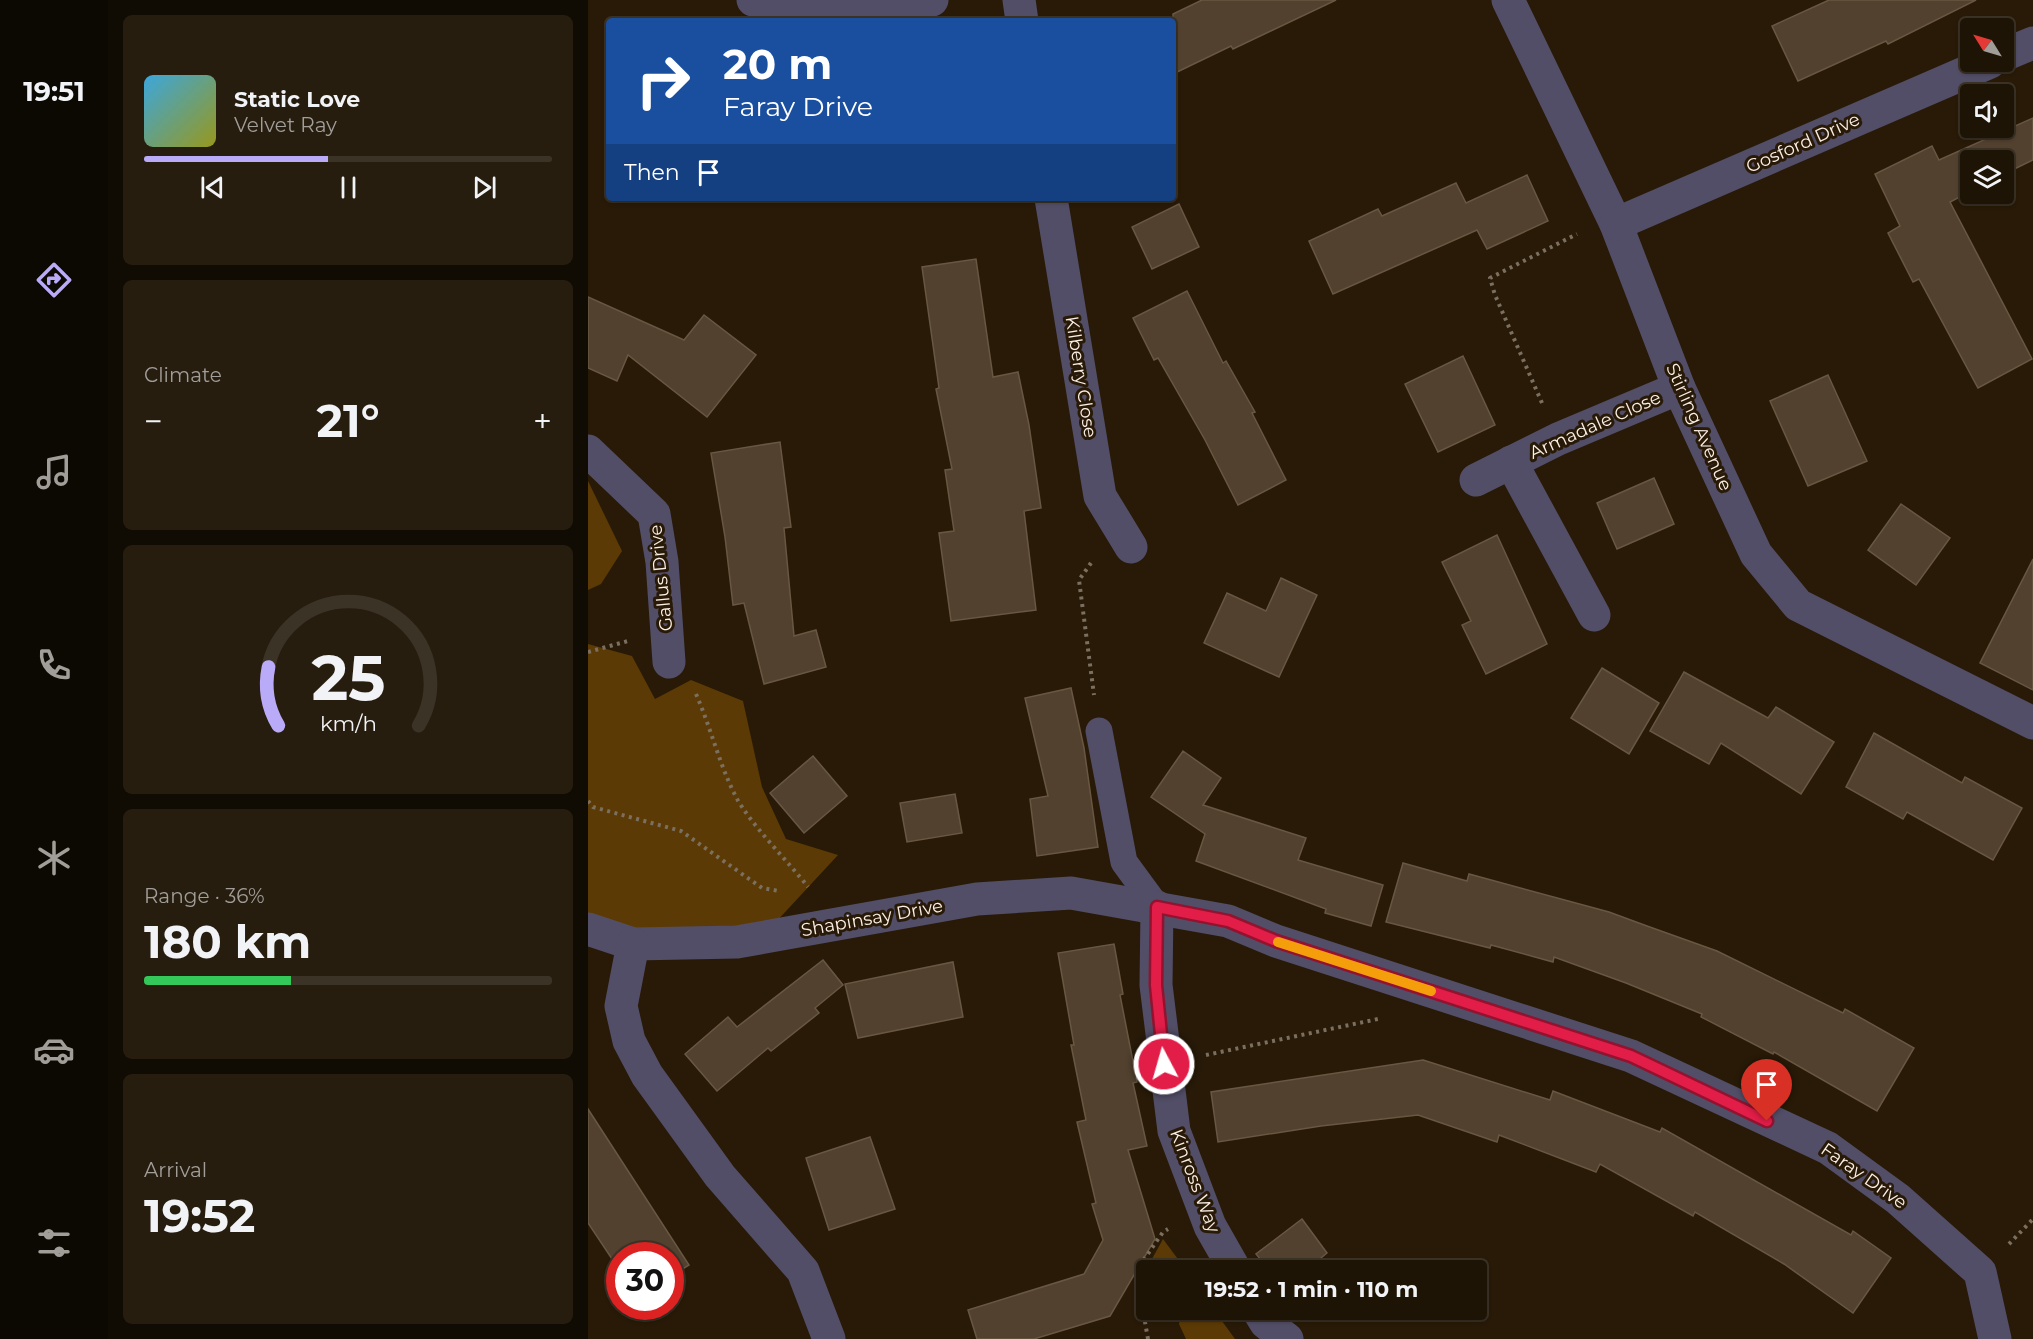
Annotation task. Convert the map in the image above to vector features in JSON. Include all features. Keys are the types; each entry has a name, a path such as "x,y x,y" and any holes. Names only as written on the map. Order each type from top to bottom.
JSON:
{"street":[{"path":"753,0 817,4 913,5 932,0"},
{"path":"1019,0 1022,18"},
{"name":"Stirling Avenue","path":"1508,0 1614,220 1679,388 1756,554 1798,605 2033,723"},
{"path":"2014,52 2033,43"},
{"name":"Gosford Drive","path":"1614,220 1966,72"},
{"name":"Kilberry Close","path":"1051,201 1100,496 1124,536"},
{"name":"Armadale Close","path":"1476,480 1558,439 1679,388"},
{"name":"Gallus Drive","path":"588,451 654,514 662,562 669,662"},
{"name":"Armadale Close","path":"1511,462 1594,615"},
{"name":"Shapinsay Drive","path":"588,929 633,944 736,942 977,899 1071,892 1157,907"},
{"name":"Kinross Way","path":"1157,907 1156,985 1174,1131 1205,1213 1230,1260"},
{"name":"Faray Drive","path":"1157,907 1228,921 1276,941 1631,1056 1828,1148 1899,1199 1980,1272 1995,1339"},
{"path":"633,944 621,1006 629,1041 647,1075 720,1176 802,1271 828,1339"},
{"path":"1264,1320 1287,1339"}],"lane":[{"path":"1098,731 1124,862 1157,907"}],"path":[{"path":"1558,439 1495,296 1490,278 1614,220"},
{"path":"1098,731 1079,580 1124,536"},
{"path":"669,662 679,681 696,694 720,762 737,799 836,924"},
{"path":"588,801 593,807 681,831 762,888 783,892"},
{"path":"1164,1064 1389,1017"},
{"path":"1148,1339 1137,1271 1163,1232 1205,1213"}],"shaded area":[{"path":"588,481 622,551 601,584 588,590"},
{"path":"588,644 632,656 655,699 691,680 743,701 762,787 786,839 838,855 761,938 633,944 588,918"},
{"path":"1163,1239 1179,1260 1151,1260"},
{"path":"1180,1320 1221,1320 1235,1339 1186,1339 1179,1324"}],"building":[{"path":"1202,0 1336,0 1233,49 1231,46 1176,73 1176,18 1173,18 1173,14"},
{"path":"1829,0 1976,0 1888,44 1886,41 1798,81 1772,26"},
{"path":"2033,118 2033,160 2014,169 2014,150 1961,150 1988,138 2014,138 2014,126"},
{"path":"1932,146 1939,160 1960,151 1960,197 1950,202 2032,359 1978,388 1919,279 1913,282 1888,233 1900,226 1875,174"},
{"path":"1527,175 1548,221 1487,249 1477,230 1333,294 1309,241 1378,209 1382,216 1456,183 1466,203"},
{"path":"1179,204 1199,247 1152,269 1132,227"},
{"path":"976,259 993,377 1018,372 1029,425 1041,508 1024,511 1036,610 951,621 939,533 954,531 945,470 952,469 936,389 939,388 922,267"},
{"path":"1187,291 1223,363 1226,361 1255,412 1252,413 1286,480 1238,505 1205,440 1158,358 1154,360 1133,318"},
{"path":"588,297 684,340 704,315 756,355 707,417 628,355 617,381 588,368"},
{"path":"1463,356 1495,425 1438,452 1405,384"},
{"path":"1828,375 1867,461 1808,486 1770,401"},
{"path":"780,442 791,527 784,528 794,636 816,630 826,667 764,684 744,603 733,605 725,537 711,453"},
{"path":"1654,478 1674,524 1617,549 1597,503"},
{"path":"1901,504 1950,538 1916,585 1868,550"},
{"path":"1497,535 1547,644 1486,674 1462,625 1471,621 1442,562"},
{"path":"2033,559 2033,690 1980,663"},
{"path":"1281,578 1317,595 1279,677 1204,643 1227,593 1266,611"},
{"path":"1602,668 1659,703 1629,754 1571,718"},
{"path":"1684,672 1768,718 1776,707 1834,742 1801,794 1721,743 1709,764 1650,731"},
{"path":"1071,688 1084,748 1098,847 1037,856 1030,799 1048,796 1025,698"},
{"path":"1874,733 1962,783 1965,777 2022,808 1993,860 1907,812 1903,819 1846,787"},
{"path":"1183,751 1221,778 1203,805 1306,838 1298,860 1383,885 1371,926 1325,913 1326,909 1196,861 1205,834 1151,797"},
{"path":"813,756 847,796 804,833 770,793"},
{"path":"955,794 962,833 907,842 900,803"},
{"path":"1403,863 1467,881 1469,874 1609,912 1717,951 1843,1013 1845,1009 1914,1048 1877,1111 1774,1052 1773,1054 1701,1017 1702,1014 1626,983 1554,957 1553,962 1491,945 1490,948 1386,922"},
{"path":"1114,944 1123,994 1120,995 1137,1082 1133,1083 1147,1146 1128,1150 1155,1239 1143,1260 1136,1260 1136,1272 1110,1316 1034,1339 977,1339 968,1310 1084,1274 1103,1240 1092,1204 1096,1203 1077,1122 1086,1120 1071,1045 1074,1045 1058,953"},
{"path":"823,960 843,985 815,1008 819,1013 771,1051 768,1048 717,1091 685,1054 728,1017 737,1027"},
{"path":"953,962 963,1017 858,1038 845,984"},
{"path":"1423,1060 1550,1100 1553,1091 1660,1132 1662,1128 1851,1235 1853,1231 1891,1258 1853,1313 1784,1264 1695,1212 1693,1216 1600,1164 1596,1172 1499,1135 1497,1142 1418,1115 1321,1126 1218,1142 1211,1092"},
{"path":"588,1109 674,1242 606,1242 606,1250 588,1223"},
{"path":"870,1137 895,1209 829,1230 806,1158"},
{"path":"1302,1219 1327,1253 1321,1258 1322,1260 1261,1260 1256,1254"},
{"path":"684,1257 689,1265 684,1268"}],"slow traffic":[{"path":"1278,942 1431,991"}],"route":[{"path":"1164,1064 1156,985 1157,907 1228,921 1276,941 1631,1056 1767,1121"}]}
